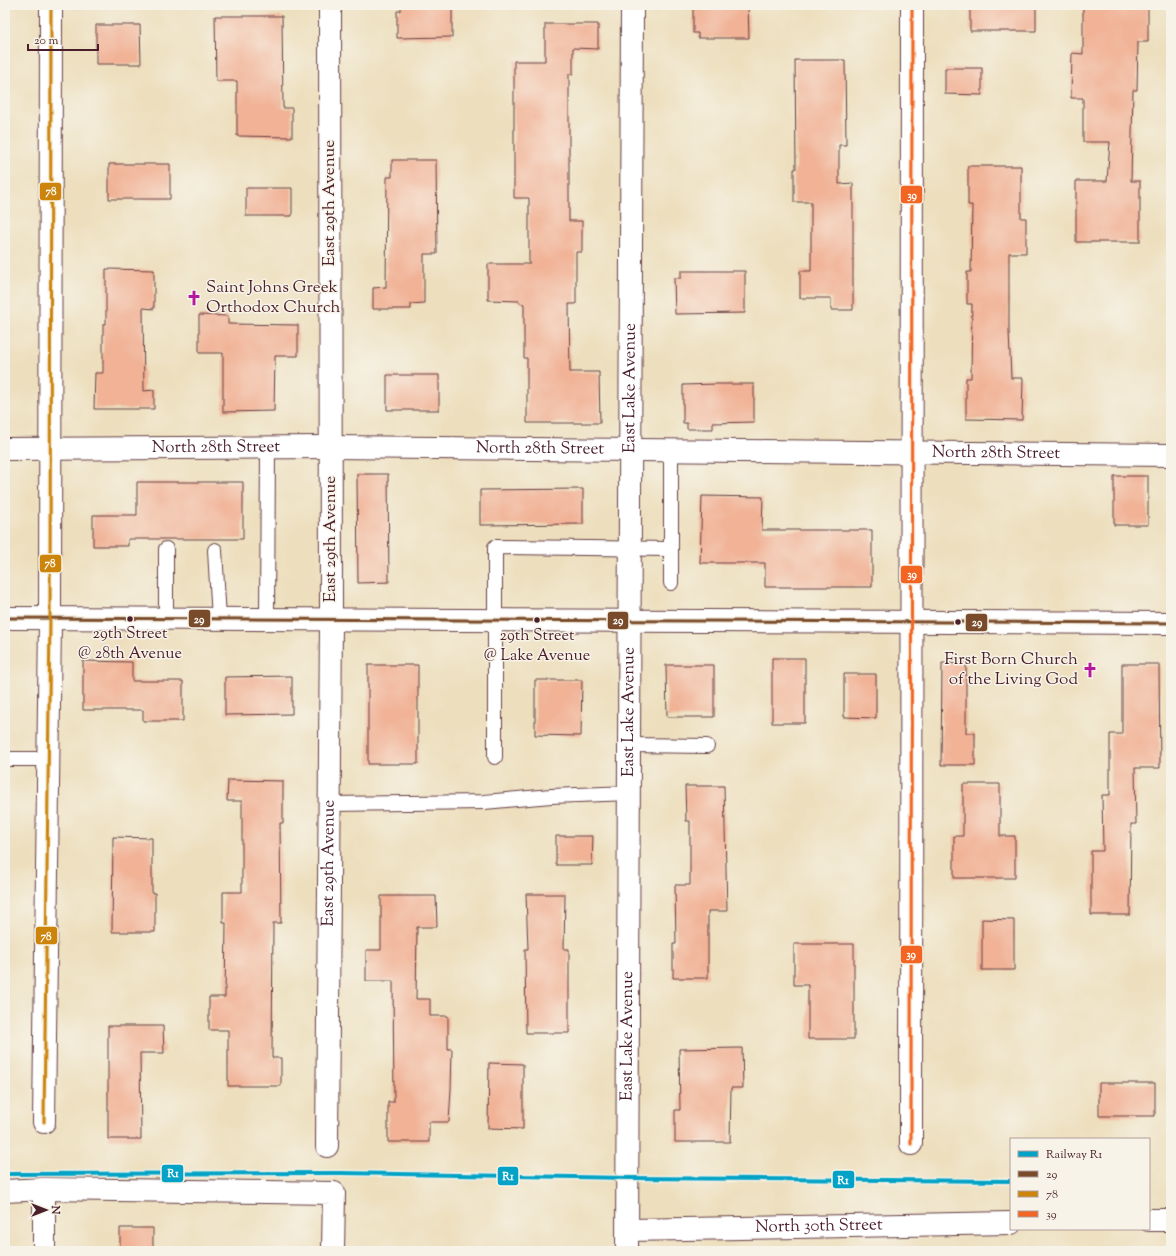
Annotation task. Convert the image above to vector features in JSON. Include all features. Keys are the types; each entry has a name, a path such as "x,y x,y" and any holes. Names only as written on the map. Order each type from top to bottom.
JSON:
{"street":[{"path":"44,1122 50,619 51,5"},
{"name":"East 29th Avenue","path":"327,1146 331,620 330,5"},
{"name":"East Lake Avenue","path":"627,1251 632,5"},
{"path":"911,1144 912,5"},
{"name":"North 28th Street","path":"5,449 330,447 1171,456"},
{"path":"5,618 1171,623"},
{"path":"44,1189 44,1251"},
{"path":"5,1191 44,1189 334,1193 333,1251"},
{"path":"1150,1220 1171,1220"},
{"name":"North 30th Street","path":"628,1230 1010,1223"}],"lane":[{"path":"267,620 268,448"},
{"path":"671,451 671,583"},
{"path":"495,757 495,548 670,549"},
{"path":"166,549 166,619"},
{"path":"215,550 219,619"},
{"path":"630,745 707,746"},
{"path":"5,759 49,759"},
{"path":"330,804 476,802 551,796 630,793"}],"building":[{"path":"452,5 452,37 397,38 397,11 401,11 401,6"},
{"path":"970,5 1036,5 1036,31 970,31"},
{"path":"693,6 748,6 749,38 698,38 698,33 693,33"},
{"path":"1083,6 1148,6 1148,42 1138,42 1137,90 1133,90 1131,181 1140,181 1140,242 1076,242 1076,181 1107,181 1110,142 1083,142 1083,98 1071,98 1072,53 1083,54"},
{"path":"215,16 282,16 283,108 292,108 292,137 237,136 237,81 216,81"},
{"path":"545,24 598,24 598,49 573,48 573,74 569,74 569,221 582,221 582,252 576,252 576,304 569,304 570,372 599,372 600,423 527,423 527,358 524,358 524,304 520,303 519,301 488,300 488,264 529,264 529,198 514,198 514,61 545,61"},
{"path":"96,25 140,25 141,64 96,64"},
{"path":"795,60 845,60 846,145 839,145 839,184 853,183 853,310 831,310 831,298 800,298 800,271 811,271 811,202 794,202 794,169 796,169"},
{"path":"945,68 982,68 982,95 945,94"},
{"path":"392,160 436,160 437,254 424,254 424,303 411,304 411,309 373,309 373,288 386,287 387,177 392,177"},
{"path":"109,164 170,164 170,199 109,199"},
{"path":"968,166 1021,166 1021,218 1026,218 1026,253 1009,253 1009,332 1011,378 1023,378 1022,420 966,419 966,378 971,378 972,304 967,304 967,272 971,272 972,205 968,205"},
{"path":"246,188 292,188 292,216 246,216"},
{"path":"106,269 154,270 154,309 143,308 144,391 154,390 154,409 94,409 95,373 103,373 103,324 106,324"},
{"path":"681,271 745,271 745,313 675,314 674,278 681,278"},
{"path":"199,315 228,316 228,324 298,325 298,356 275,356 274,411 223,412 223,353 199,353"},
{"path":"387,375 439,375 439,410 387,410"},
{"path":"754,384 754,422 713,423 713,429 687,429 687,423 683,423 683,385"},
{"path":"357,474 388,474 389,582 358,583"},
{"path":"1114,476 1148,476 1148,525 1114,525"},
{"path":"137,482 243,482 243,539 128,539 128,546 93,546 93,515 137,515"},
{"path":"583,489 583,524 480,525 480,490"},
{"path":"702,496 763,497 762,530 872,530 872,587 765,587 765,563 700,563"},
{"path":"772,658 805,658 805,723 772,723"},
{"path":"83,661 132,662 132,681 183,681 183,721 143,721 143,710 83,710"},
{"path":"942,663 966,664 966,733 975,733 975,765 941,765"},
{"path":"1122,664 1159,664 1160,768 1135,768 1136,824 1131,824 1130,915 1091,915 1091,851 1103,851 1102,795 1110,795 1110,734 1122,734"},
{"path":"368,665 418,665 418,764 368,764"},
{"path":"666,665 714,665 714,717 667,717"},
{"path":"844,674 876,674 876,718 844,717"},
{"path":"292,676 292,714 225,715 225,677"},
{"path":"535,680 582,680 581,736 535,735"},
{"path":"228,780 283,781 283,823 280,823 281,923 273,923 272,1058 281,1058 281,1086 228,1086 228,1030 209,1030 209,997 225,997 226,923 223,923 223,892 242,892 242,801 227,801"},
{"path":"963,784 1000,784 1000,836 1015,836 1015,878 954,878 954,836 963,836"},
{"path":"685,786 724,786 727,911 708,911 708,978 673,978 673,944 676,944 675,885 690,885 690,821 686,821"},
{"path":"556,836 593,836 592,865 556,865"},
{"path":"113,837 152,838 152,893 155,893 155,932 112,932"},
{"path":"526,894 565,894 564,949 569,949 569,1033 526,1033 525,949 528,949"},
{"path":"381,896 436,896 437,927 417,927 416,999 430,999 430,1016 448,1016 448,1049 452,1049 451,1089 449,1122 429,1122 429,1142 388,1142 388,1102 394,1102 393,981 366,981 366,950 381,950"},
{"path":"982,919 1014,920 1014,970 982,970"},
{"path":"794,944 854,944 854,1039 808,1039 808,985 794,985"},
{"path":"108,1026 163,1026 164,1053 140,1053 141,1139 108,1139"},
{"path":"742,1048 743,1088 731,1088 730,1142 675,1142 675,1110 680,1110 679,1049"},
{"path":"489,1063 523,1064 523,1129 488,1128"},
{"path":"1099,1083 1155,1083 1155,1116 1099,1116"},
{"path":"120,1228 153,1228 153,1251 120,1251"}],"rail line":[{"name":"R1","path":"5,1174 340,1173 629,1178 1010,1181"}],"transit line":[{"name":"78","path":"44,1122 50,619 51,5"},
{"name":"39","path":"911,1144 912,5"},
{"name":"29","path":"5,618 1171,623"}],"place":[{"name":"Saint Johns Greek Orthodox Church","path":"194,298"},
{"name":"29th Street @ 28th Avenue","path":"130,619"},
{"name":"29th Street @ Lake Avenue","path":"537,620"},
{"name":"First Born Church of the Living God","path":"1090,670"}]}
